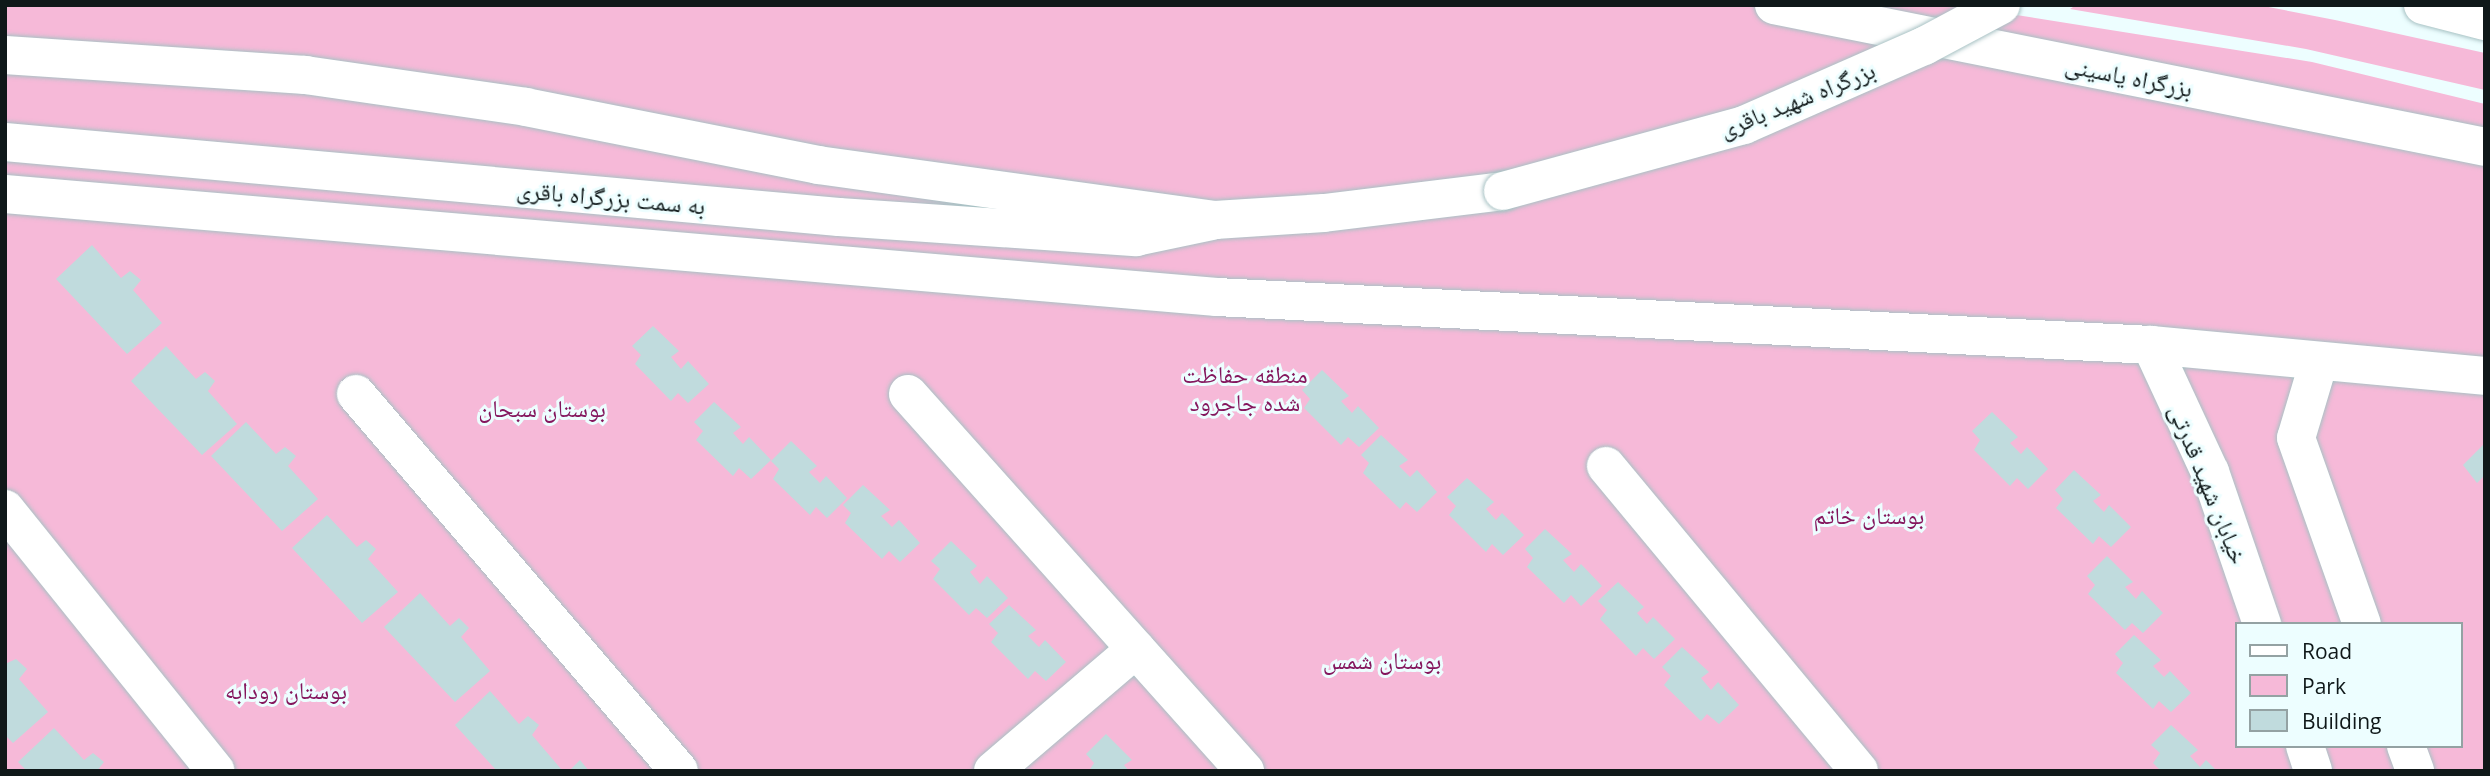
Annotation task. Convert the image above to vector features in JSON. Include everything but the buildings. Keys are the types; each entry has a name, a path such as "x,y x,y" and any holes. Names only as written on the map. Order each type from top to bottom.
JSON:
{"main road":[{"name":"بزرگراه یاسینی","path":"1774,5 2485,147"},
{"name":"بزرگراه شهید باقری","path":"1215,220 1503,191 1744,125 1924,46 2001,5"},
{"path":"2423,5 2485,20"},
{"path":"5,55 305,75 526,107 831,167 1215,220"},
{"name":"به سمت بزرگراه باقری","path":"5,142 839,217 1136,237 1215,220"},
{"path":"5,194 1217,296 2151,345 2485,376"},
{"name":"خیابان شهید قدرتی","path":"2151,345 2210,472 2261,622"},
{"path":"2319,360 2296,438 2361,622"},
{"path":"356,394 679,771"},
{"path":"908,394 1245,771"},
{"path":"1606,466 1859,771"},
{"path":"5,509 216,771"},
{"path":"993,771 1136,649"},
{"path":"2306,748 2313,771"},
{"path":"2407,748 2415,771"}],"green space":[{"name":"منطقه حفاظت شده جاجرود","path":"5,5 1953,5 2312,62 2485,104 2485,771 5,771"},
{"path":"2076,5 2258,5 2335,20 2485,53 2485,90 2306,49 2070,9"}],"park label":[{"name":"بوستان سبحان","path":"542,408"},
{"name":"بوستان خاتم","path":"1869,515"},
{"name":"بوستان شمس","path":"1382,660"},
{"name":"بوستان رودابه","path":"286,690"}]}
